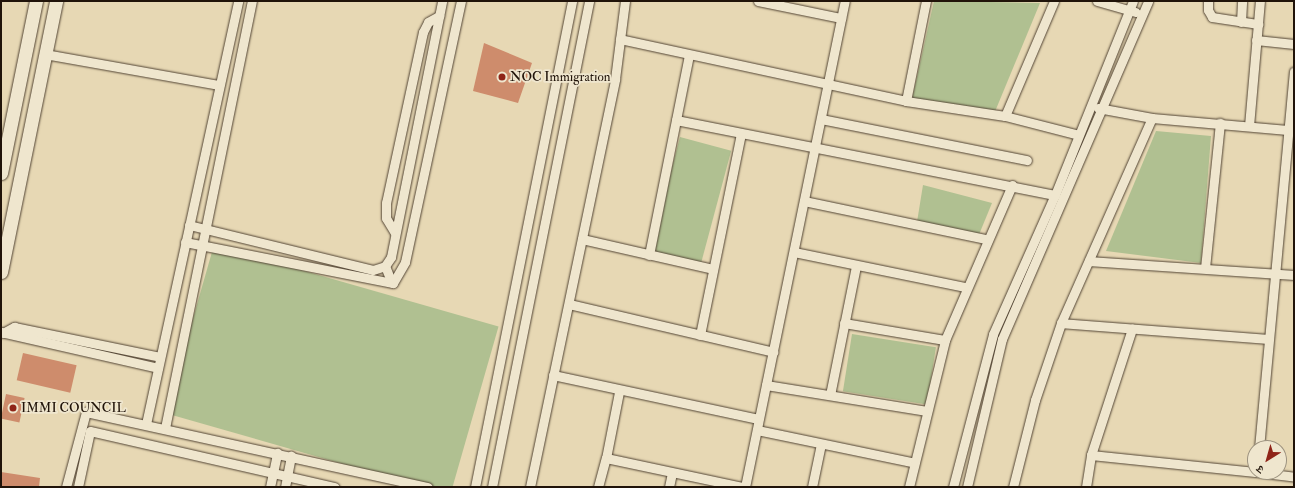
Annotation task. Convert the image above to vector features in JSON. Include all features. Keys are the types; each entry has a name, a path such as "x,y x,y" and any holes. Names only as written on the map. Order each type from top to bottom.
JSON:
{"street":[{"path":"1,173 36,1"},
{"path":"1,272 56,1"},
{"path":"146,424 238,1"},
{"path":"165,428 208,228 252,1"},
{"path":"189,225 208,228 373,270 385,266 391,257 442,1"},
{"path":"475,487 572,1"},
{"path":"492,487 589,1"},
{"path":"530,487 582,239 620,39 625,1"},
{"path":"762,1 841,18"},
{"path":"746,487 758,419 794,252 845,1"},
{"path":"906,101 926,1"},
{"path":"1005,116 1054,1"},
{"path":"1097,1 1131,5 1142,14"},
{"path":"967,487 1002,339 1103,109 1148,1"},
{"path":"1208,1 1208,10 1212,16 1258,24"},
{"path":"1241,22 1242,1"},
{"path":"1249,126 1260,1"},
{"path":"392,283 405,262 459,2"},
{"path":"953,487 993,334 1055,195 1131,5"},
{"path":"395,233 386,218 386,203 423,32 428,22 439,16"},
{"path":"620,39 906,101 1005,116 1079,135"},
{"path":"1256,40 1294,44"},
{"path":"45,54 219,85"},
{"path":"649,254 689,55"},
{"path":"1260,440 1267,339 1287,130 1292,114 1294,72"},
{"path":"1091,107 1152,118 1287,130"},
{"path":"1013,487 1037,394 1061,323 1152,118"},
{"path":"821,119 1027,160"},
{"path":"676,120 741,134 816,146 1055,195"},
{"path":"1205,268 1220,123"},
{"path":"700,335 741,134"},
{"path":"909,487 912,462 945,340 965,287 986,239 1012,186"},
{"path":"804,200 986,239"},
{"path":"582,239 713,269"},
{"path":"185,242 392,283"},
{"path":"794,252 856,266 965,287"},
{"path":"1089,261 1294,275"},
{"path":"385,266 392,283"},
{"path":"830,396 856,266"},
{"path":"569,304 773,352"},
{"path":"844,323 945,340"},
{"path":"1061,323 1267,339"},
{"path":"2,333 14,327 160,357"},
{"path":"1086,487 1091,455 1132,329"},
{"path":"2,333 158,368"},
{"path":"553,375 619,392 758,419"},
{"path":"766,385 927,411"},
{"path":"598,487 606,458 619,392"},
{"path":"86,412 291,456 415,486 428,487"},
{"path":"78,487 90,431 86,412"},
{"path":"66,487 86,412"},
{"path":"757,430 912,462"},
{"path":"90,431 335,487"},
{"path":"812,487 821,444"},
{"path":"270,487 277,453"},
{"path":"1091,455 1247,471"},
{"path":"285,487 291,456"},
{"path":"606,458 742,487"},
{"path":"669,487 672,473"}],"green space":[{"path":"934,1 1040,3 994,114 912,99"},
{"path":"1156,131 1211,136 1201,263 1106,251"},
{"path":"680,137 731,151 701,265 649,251"},
{"path":"923,185 992,203 978,237 917,222"},
{"path":"214,245 499,327 453,487 423,487 166,413"},
{"path":"852,334 936,347 927,405 843,391"}],"building":[{"name":"NOC Immigration","path":"484,43 532,63 518,103 473,91"},
{"path":"23,353 77,365 70,393 17,380"},
{"name":"IMMI COUNCIL","path":"6,394 25,398 19,422 1,418"},
{"path":"1,472 40,478 39,487 1,487"}],"place":[{"name":"NOC Immigration","path":"502,77"},
{"name":"IMMI COUNCIL","path":"13,408"}]}
